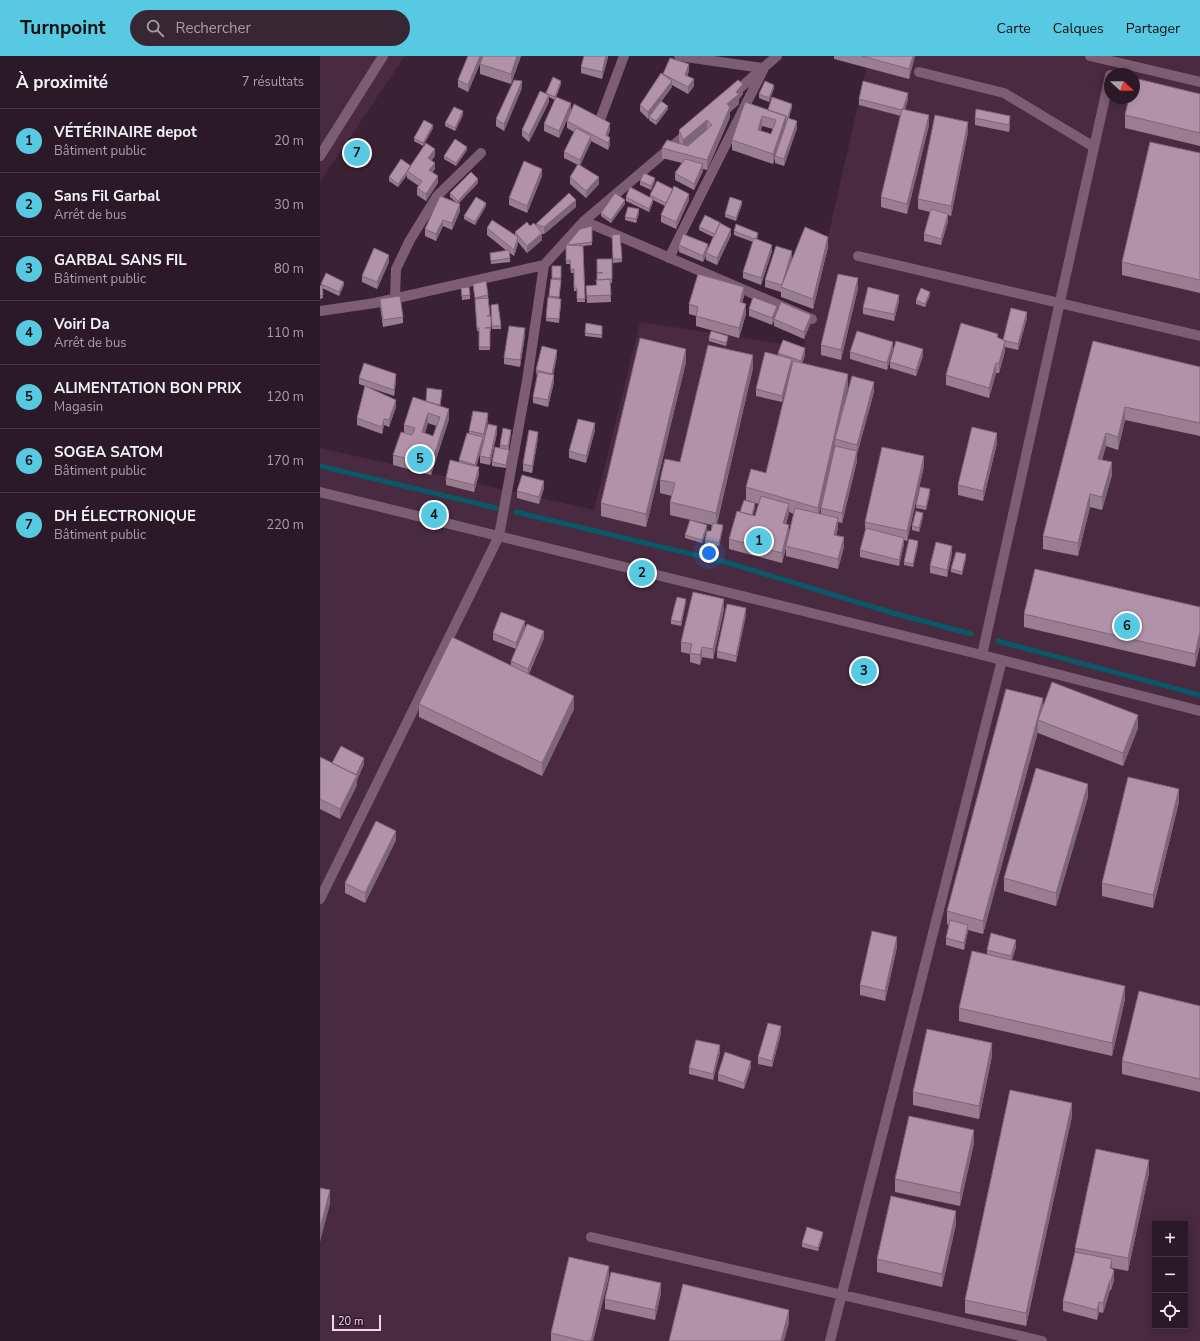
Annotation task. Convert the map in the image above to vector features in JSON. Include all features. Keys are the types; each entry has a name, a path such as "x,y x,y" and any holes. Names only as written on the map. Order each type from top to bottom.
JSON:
{"street":[{"path":"320,156 383,56"},
{"path":"600,120 624,56"},
{"path":"679,56 764,67"},
{"path":"727,99 778,56"},
{"path":"1090,56 1114,59 1200,82"},
{"path":"669,258 764,67"},
{"path":"919,72 1004,93 1094,147"},
{"path":"982,655 1104,101"},
{"path":"320,899 499,536 527,381 544,265 584,221 697,124"},
{"path":"395,298 396,269 410,240 436,196 481,153"},
{"path":"584,221 812,319"},
{"path":"858,256 1200,336"},
{"path":"320,311 375,303 544,265"},
{"path":"320,492 982,655 1200,711"},
{"path":"830,1341 1002,660"},
{"path":"591,1237 1042,1341"}],"shaded area":[{"path":"320,56 405,56 320,182"},
{"path":"869,56 1200,56 1200,1341 320,1341 320,448 594,510 640,322 803,347"}],"building":[{"path":"468,56 480,56 468,85 458,80"},
{"path":"483,56 517,56 511,74 480,64"},
{"path":"584,56 606,56 602,72 581,67"},
{"path":"862,56 913,56 909,69"},
{"path":"670,58 689,64 685,75 694,79 688,87 663,74"},
{"path":"661,73 672,81 648,112 640,105"},
{"path":"553,77 561,81 555,97 546,93"},
{"path":"1140,79 1200,94 1200,133 1125,115 1128,104 1140,104"},
{"path":"514,80 522,81 504,124 496,119"},
{"path":"738,80 743,84 736,92 739,94 727,104 730,107 707,160 662,148 667,140 688,146 712,125 707,120 683,140 679,130"},
{"path":"765,81 774,85 769,98 759,94"},
{"path":"863,81 908,93 903,109 859,99"},
{"path":"540,91 549,95 529,135 522,130"},
{"path":"556,97 571,103 559,131 544,124"},
{"path":"772,97 792,104 788,117 768,110"},
{"path":"661,101 668,106 656,121 649,117"},
{"path":"745,102 786,116 773,154 732,140","holes":["762,116 776,120 771,134 758,130"]},
{"path":"574,104 610,123 606,135 610,138 608,143 567,121"},
{"path":"454,107 463,111 455,128 445,123"},
{"path":"902,109 929,115 907,204 881,197"},
{"path":"976,109 1010,116 1009,125 975,118"},
{"path":"935,115 968,122 951,206 918,199"},
{"path":"788,118 797,121 784,159 775,156"},
{"path":"424,120 433,125 423,143 414,138"},
{"path":"576,128 591,136 580,160 564,152"},
{"path":"455,139 467,147 456,163 444,156"},
{"path":"1150,142 1200,153 1200,280 1122,262"},
{"path":"426,143 435,149 428,158 435,163 429,170 438,176 426,194 417,188 422,181 407,171"},
{"path":"401,159 411,166 398,184 389,177"},
{"path":"685,159 703,164 694,184 675,173"},
{"path":"524,161 542,169 527,206 509,198"},
{"path":"578,164 599,177 586,191 570,177"},
{"path":"471,172 478,179 458,201 450,193"},
{"path":"644,173 655,178 651,186 640,181"},
{"path":"657,181 673,189 666,203 650,195"},
{"path":"674,186 689,194 676,222 661,215"},
{"path":"630,187 653,199 649,209 626,197"},
{"path":"569,193 576,200 544,227 536,224"},
{"path":"615,193 625,200 611,220 601,213"},
{"path":"440,196 460,204 452,223 443,220 436,234 425,229"},
{"path":"476,197 486,203 475,222 464,216"},
{"path":"730,197 742,201 736,218 725,214"},
{"path":"628,207 639,209 636,219 625,217"},
{"path":"931,209 948,214 941,239 924,234"},
{"path":"705,215 721,223 715,234 699,227"},
{"path":"492,220 518,237 514,250 487,228"},
{"path":"527,222 530,226 534,223 542,233 527,246 515,232"},
{"path":"720,223 731,229 717,258 706,253"},
{"path":"736,224 758,233 756,239 734,231"},
{"path":"592,226 592,242 568,245 583,246 585,299 577,299 577,288 574,288 574,269 571,270 570,260 566,261 566,246 580,229"},
{"path":"805,227 828,237 813,299 781,287"},
{"path":"620,234 622,259 613,259 612,235"},
{"path":"683,234 708,244 703,256 679,245"},
{"path":"754,238 772,245 761,278 743,272"},
{"path":"776,246 792,251 782,285 765,280"},
{"path":"374,248 389,255 377,282 362,276"},
{"path":"509,250 510,258 491,261 490,253"},
{"path":"597,259 612,259 612,279 597,280 597,273 603,273 597,272"},
{"path":"552,266 561,266 561,278 552,278"},
{"path":"326,273 344,282 339,292 321,284"},
{"path":"698,274 744,287 740,302 746,304 739,328 696,316 698,307 689,304"},
{"path":"838,274 858,278 841,350 821,345"},
{"path":"551,279 561,280 559,297 549,296"},
{"path":"610,279 611,295 587,296 586,286 597,285 596,280"},
{"path":"486,281 488,295 475,298 473,284"},
{"path":"322,285 323,295 320,296 320,286"},
{"path":"469,287 470,295 462,296 461,288"},
{"path":"868,287 899,295 894,314 863,308"},
{"path":"921,288 930,292 925,304 916,300"},
{"path":"400,296 403,317 383,320 380,299"},
{"path":"548,297 561,299 559,319 546,318"},
{"path":"753,297 777,306 772,318 749,309"},
{"path":"488,298 490,315 487,316 491,316 491,327 485,328 490,328 490,347 479,347 479,328 477,328 475,299"},
{"path":"781,302 811,315 804,332 774,319"},
{"path":"498,304 501,326 492,326 491,305"},
{"path":"1011,308 1027,312 1018,344 1003,340"},
{"path":"586,323 602,326 602,335 585,333"},
{"path":"961,323 998,334 997,337 1005,341 999,363 996,363 989,388 946,375"},
{"path":"509,326 525,328 520,360 504,358"},
{"path":"711,331 728,336 726,343 709,338"},
{"path":"857,331 893,342 887,363 850,352"},
{"path":"640,338 686,349 646,514 601,503"},
{"path":"783,340 805,348 801,361 778,353"},
{"path":"896,341 923,349 916,370 890,362"},
{"path":"1093,341 1200,367 1200,423 1125,407 1118,437 1106,433 1098,459 1112,462 1102,497 1090,494 1078,543 1043,536"},
{"path":"708,345 753,355 716,513 670,502 675,483 660,480 665,459 680,462"},
{"path":"542,346 557,350 552,374 536,370"},
{"path":"765,352 792,359 782,396 756,389"},
{"path":"793,361 848,374 818,508 746,487 751,469 766,473"},
{"path":"364,363 396,374 394,390 359,378"},
{"path":"538,372 554,375 548,400 533,397"},
{"path":"852,376 874,382 857,445 835,439"},
{"path":"365,386 396,400 389,420 384,419 382,427 357,418"},
{"path":"427,388 442,390 440,405 426,401"},
{"path":"413,397 449,409 431,465 393,455 401,432 412,435 415,428 404,425","holes":["428,413 440,417 433,436 422,432"]},
{"path":"473,411 488,413 484,434 469,431"},
{"path":"578,419 595,423 586,456 569,451"},
{"path":"488,424 497,426 490,458 480,456"},
{"path":"972,427 997,433 983,491 958,485"},
{"path":"503,428 511,430 508,446 500,445"},
{"path":"529,430 538,432 532,466 523,464"},
{"path":"467,433 483,437 475,465 459,460"},
{"path":"835,446 857,451 842,513 821,508"},
{"path":"495,447 509,450 506,465 492,462"},
{"path":"882,447 924,456 907,531 865,522"},
{"path":"450,460 479,467 474,485 446,478"},
{"path":"522,475 544,481 539,497 517,491"},
{"path":"920,487 930,489 926,507 916,505"},
{"path":"761,496 789,504 783,523 789,525 782,553 729,539 737,511 755,516"},
{"path":"744,500 755,503 752,515 740,512"},
{"path":"795,508 838,518 834,535 844,537 838,559 786,546"},
{"path":"916,511 923,513 919,528 912,526"},
{"path":"690,520 707,525 702,540 685,535"},
{"path":"713,523 723,525 719,543 705,540 707,531 711,531"},
{"path":"866,528 904,538 899,560 860,550"},
{"path":"909,539 918,541 913,564 904,562"},
{"path":"936,542 952,546 947,570 930,566"},
{"path":"956,552 966,554 962,572 951,569"},
{"path":"1035,569 1200,607 1200,632 1195,654 1024,614"},
{"path":"693,592 724,599 713,649 702,647 700,655 690,653 692,644 681,642"},
{"path":"677,597 686,599 681,622 671,620"},
{"path":"727,604 746,608 736,656 717,651"},
{"path":"501,612 525,621 516,643 493,633"},
{"path":"527,624 544,631 528,669 511,661"},
{"path":"452,637 574,696 542,763 419,704"},
{"path":"1052,682 1138,715 1123,753 1038,720"},
{"path":"1006,689 1043,698 983,921 947,911"},
{"path":"341,746 364,758 356,775 332,763"},
{"path":"320,757 357,775 340,809 320,799"},
{"path":"1036,768 1088,784 1056,893 1004,878"},
{"path":"1128,777 1179,789 1153,895 1102,883"},
{"path":"376,821 396,831 365,893 345,883"},
{"path":"950,920 968,925 964,943 946,938"},
{"path":"872,931 897,937 885,991 860,985"},
{"path":"991,933 1016,940 1011,956 987,950"},
{"path":"972,951 1125,986 1112,1043 959,1008"},
{"path":"1139,991 1200,1006 1200,1079 1122,1061"},
{"path":"768,1023 781,1026 772,1061 758,1057"},
{"path":"927,1029 992,1043 979,1106 913,1092"},
{"path":"696,1040 720,1045 713,1074 689,1068"},
{"path":"725,1052 751,1061 744,1083 718,1074"},
{"path":"1010,1090 1072,1103 1026,1313 965,1300"},
{"path":"909,1116 974,1130 960,1193 895,1179"},
{"path":"1096,1149 1149,1160 1128,1258 1075,1248"},
{"path":"320,1188 330,1190 320,1229"},
{"path":"891,1196 956,1211 942,1274 877,1259"},
{"path":"807,1227 823,1232 818,1248 802,1243"},
{"path":"1075,1252 1112,1259 1110,1268 1114,1270 1103,1303 1099,1302 1097,1310 1063,1301"},
{"path":"569,1257 609,1266 591,1341 584,1341 551,1333"},
{"path":"611,1272 661,1283 655,1310 605,1299"},
{"path":"683,1284 789,1310 781,1341 669,1341"}],"waterway":[{"path":"320,466 496,508"},
{"path":"516,512 729,563 893,613 971,634"},
{"path":"998,641 1200,695"}],"place":[{"name":"DH ÉLECTRONIQUE","path":"357,153"},
{"name":"ALIMENTATION BON PRIX","path":"420,459"},
{"name":"Voiri Da","path":"434,515"},
{"name":"VÉTÉRINAIRE depot","path":"759,541"},
{"name":"Sans Fil Garbal","path":"642,573"},
{"name":"SOGEA SATOM","path":"1127,626"},
{"name":"GARBAL SANS FIL","path":"864,671"}]}
